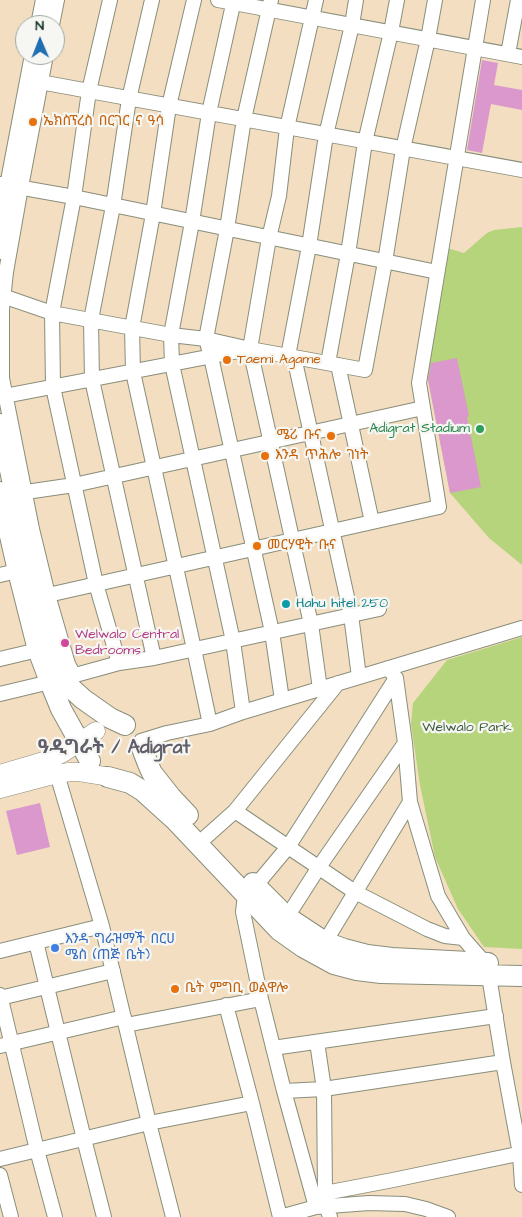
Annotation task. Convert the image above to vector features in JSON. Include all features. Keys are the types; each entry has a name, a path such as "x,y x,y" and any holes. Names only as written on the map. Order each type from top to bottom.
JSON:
{"highway":[{"path":"31,15 34,0"},
{"path":"43,15 46,0"},
{"path":"0,249 22,65"},
{"path":"8,173 33,65"},
{"path":"0,424 16,571 53,651 63,679 61,709 95,769 106,776 130,783 143,791 203,840"},
{"path":"0,492 16,571 38,650 72,689 88,703 110,718 135,731 152,773 203,840 252,891 279,930 303,947 334,964 357,970 381,973 487,969 522,964"},
{"path":"90,760 88,754 89,745 96,731 111,724 125,725"},
{"path":"106,776 123,777 133,772 141,761 142,746"},
{"path":"252,891 325,942 344,949 367,955 487,969 522,976"}],"main road":[{"path":"0,774 50,759 63,753 96,731"},
{"path":"0,789 57,774 79,772 106,776"}],"street":[{"path":"54,15 57,0"},
{"path":"110,0 89,91 74,197 52,313 52,387 96,584 119,663"},
{"path":"152,0 129,99 113,206 91,320 92,380 154,658"},
{"path":"194,0 169,106 153,214 132,328 133,372 210,724"},
{"path":"218,0 270,5 313,18 522,57"},
{"path":"316,0 288,128 279,196 269,238 250,349 311,624 320,689"},
{"path":"356,0 352,25 326,135 292,357 311,433 351,615 359,677"},
{"path":"372,522 350,424 333,364 365,142 396,0"},
{"path":"2,296 52,313 171,335 206,339 365,370 403,148 435,0"},
{"path":"48,595 439,507 419,383 483,0"},
{"path":"508,54 518,0"},
{"path":"234,1 209,113 192,222 171,335 172,364 234,641 243,712"},
{"path":"270,5 244,119 227,229 206,339 272,632 282,700"},
{"path":"44,65 40,82 8,173 6,272 2,296 2,378 3,397 26,492 32,529 48,595 68,664 63,679"},
{"path":"40,82 522,170"},
{"path":"8,173 74,197 437,272"},
{"path":"3,397 250,349"},
{"path":"26,492 74,485 423,408"},
{"path":"0,694 119,663 154,658 380,609"},
{"path":"142,746 167,733 210,724 243,712 359,677 392,673 522,628"},
{"path":"0,659 38,650"},
{"path":"392,673 406,743 410,802 438,896 463,938 487,969 521,1153 522,1185"},
{"path":"324,1206 284,1091 242,912 244,903 252,891 288,847 392,673"},
{"path":"203,840 235,811 338,683"},
{"path":"287,917 406,743"},
{"path":"57,774 102,926 174,1217"},
{"path":"325,942 410,802"},
{"path":"235,811 355,892 427,929 445,936 463,938"},
{"path":"0,951 102,926"},
{"path":"36,942 104,1217"},
{"path":"55,1217 6,1045 0,997 113,971"},
{"path":"6,1045 58,1032 261,999"},
{"path":"226,1006 280,1217 324,1206 393,1180 521,1153"},
{"path":"273,1048 496,1016"},
{"path":"317,1042 324,1089 324,1206"},
{"path":"284,1091 324,1089 503,1062"},
{"path":"0,1159 150,1123 252,1104"},
{"path":"0,1176 11,1217"},
{"path":"324,1206 369,1203 407,1210 426,1209 448,1217"}],"green space":[{"name":"Adigrat Stadium","path":"522,227 522,565 489,538 450,493 425,364 444,247 464,253 487,233 494,230"},
{"name":"Welwalo Park","path":"522,637 522,949 484,947 458,909 435,857 420,785 411,724 413,703 447,660"}],"building":[{"path":"482,60 498,63 494,85 522,90 522,110 491,104 482,153 467,150"},
{"path":"457,358 481,487 450,493 428,380 431,363"},
{"path":"40,803 50,847 17,855 6,811"}],"place":[{"name":"ኤክስፕረስ በርገር ና ዓሳ","path":"33,122"},
{"name":"Taemi Agame","path":"227,360"},
{"name":"Adigrat Stadium","path":"480,429"},
{"name":"ሜሪ ቡና","path":"331,436"},
{"name":"እንዳ ጥሕሎ ገነት","path":"265,456"},
{"name":"መርሃዊት ቡና","path":"257,546"},
{"name":"Hahu hitel 250","path":"286,604"},
{"name":"Welwalo Central Bedrooms","path":"65,643"},
{"name":"እንዳ ግራዝማች በርሀ ሜስ (ጠጅ ቤት)","path":"55,948"},
{"name":"ቤት ምግቢ ወልዋሎ","path":"175,989"}],"district":[{"name":"ዓዲግራት / Adigrat","path":"114,749"}]}
